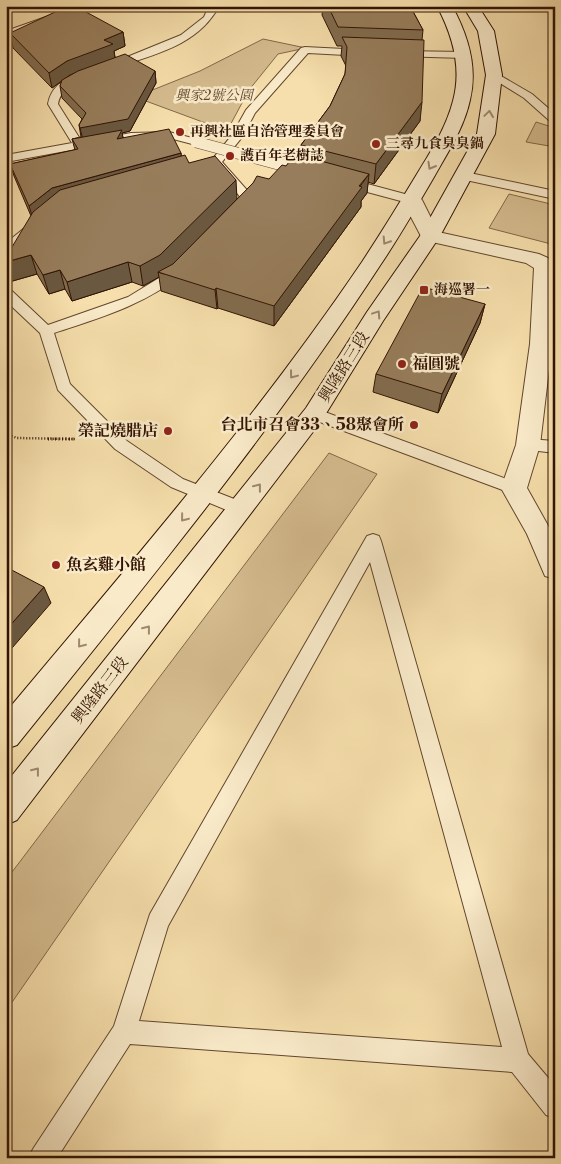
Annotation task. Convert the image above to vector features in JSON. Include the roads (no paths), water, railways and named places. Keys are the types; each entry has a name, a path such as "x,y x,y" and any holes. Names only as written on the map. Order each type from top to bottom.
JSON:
{"main road":[{"name":"興隆路三段","path":"6,735 203,494 350,298 412,200 450,134 464,90 464,55 454,23 444,6"},
{"name":"興隆路三段","path":"6,809 314,414 375,317 430,236 465,176 486,134 494,76 486,31 470,6"},
{"path":"412,200 430,236 532,258 541,263 544,268 542,344 528,445 514,488 539,532 555,568"}],"lane":[{"path":"6,34 66,13 78,6"},
{"path":"79,145 53,104 53,96 61,86 98,70 175,42 207,22 214,6"},
{"path":"228,218 248,198 212,162 237,136 250,112 306,50 373,53"},
{"path":"392,54 464,55"},
{"path":"494,76 528,96 555,120"},
{"path":"6,159 151,134 169,135 294,168"},
{"path":"465,176 555,195"},
{"path":"336,180 412,200"},
{"path":"6,250 40,222"},
{"path":"46,330 119,307 169,279 189,259"},
{"path":"6,294 46,330 63,386 121,445 177,483 241,509"},
{"path":"314,414 514,488"},
{"path":"528,445 555,446"},
{"path":"42,1158 124,1032 158,922 373,541 518,1060 555,1106"},
{"path":"124,1032 518,1060"}],"place":[{"name":"再興社區自治管理委員會","path":"180,132"},
{"name":"三尋九食臭臭鍋","path":"376,144"},
{"name":"護百年老樹誌","path":"230,156"},
{"name":"海巡署一","path":"424,290"},
{"name":"福圓號","path":"402,364"},
{"name":"台北市召會33、58聚會所","path":"414,425"},
{"name":"榮記燒腊店","path":"168,431"},
{"name":"魚玄雞小館","path":"56,565"}],"park label":[{"name":"興家2號公園","path":"214,96"}]}
